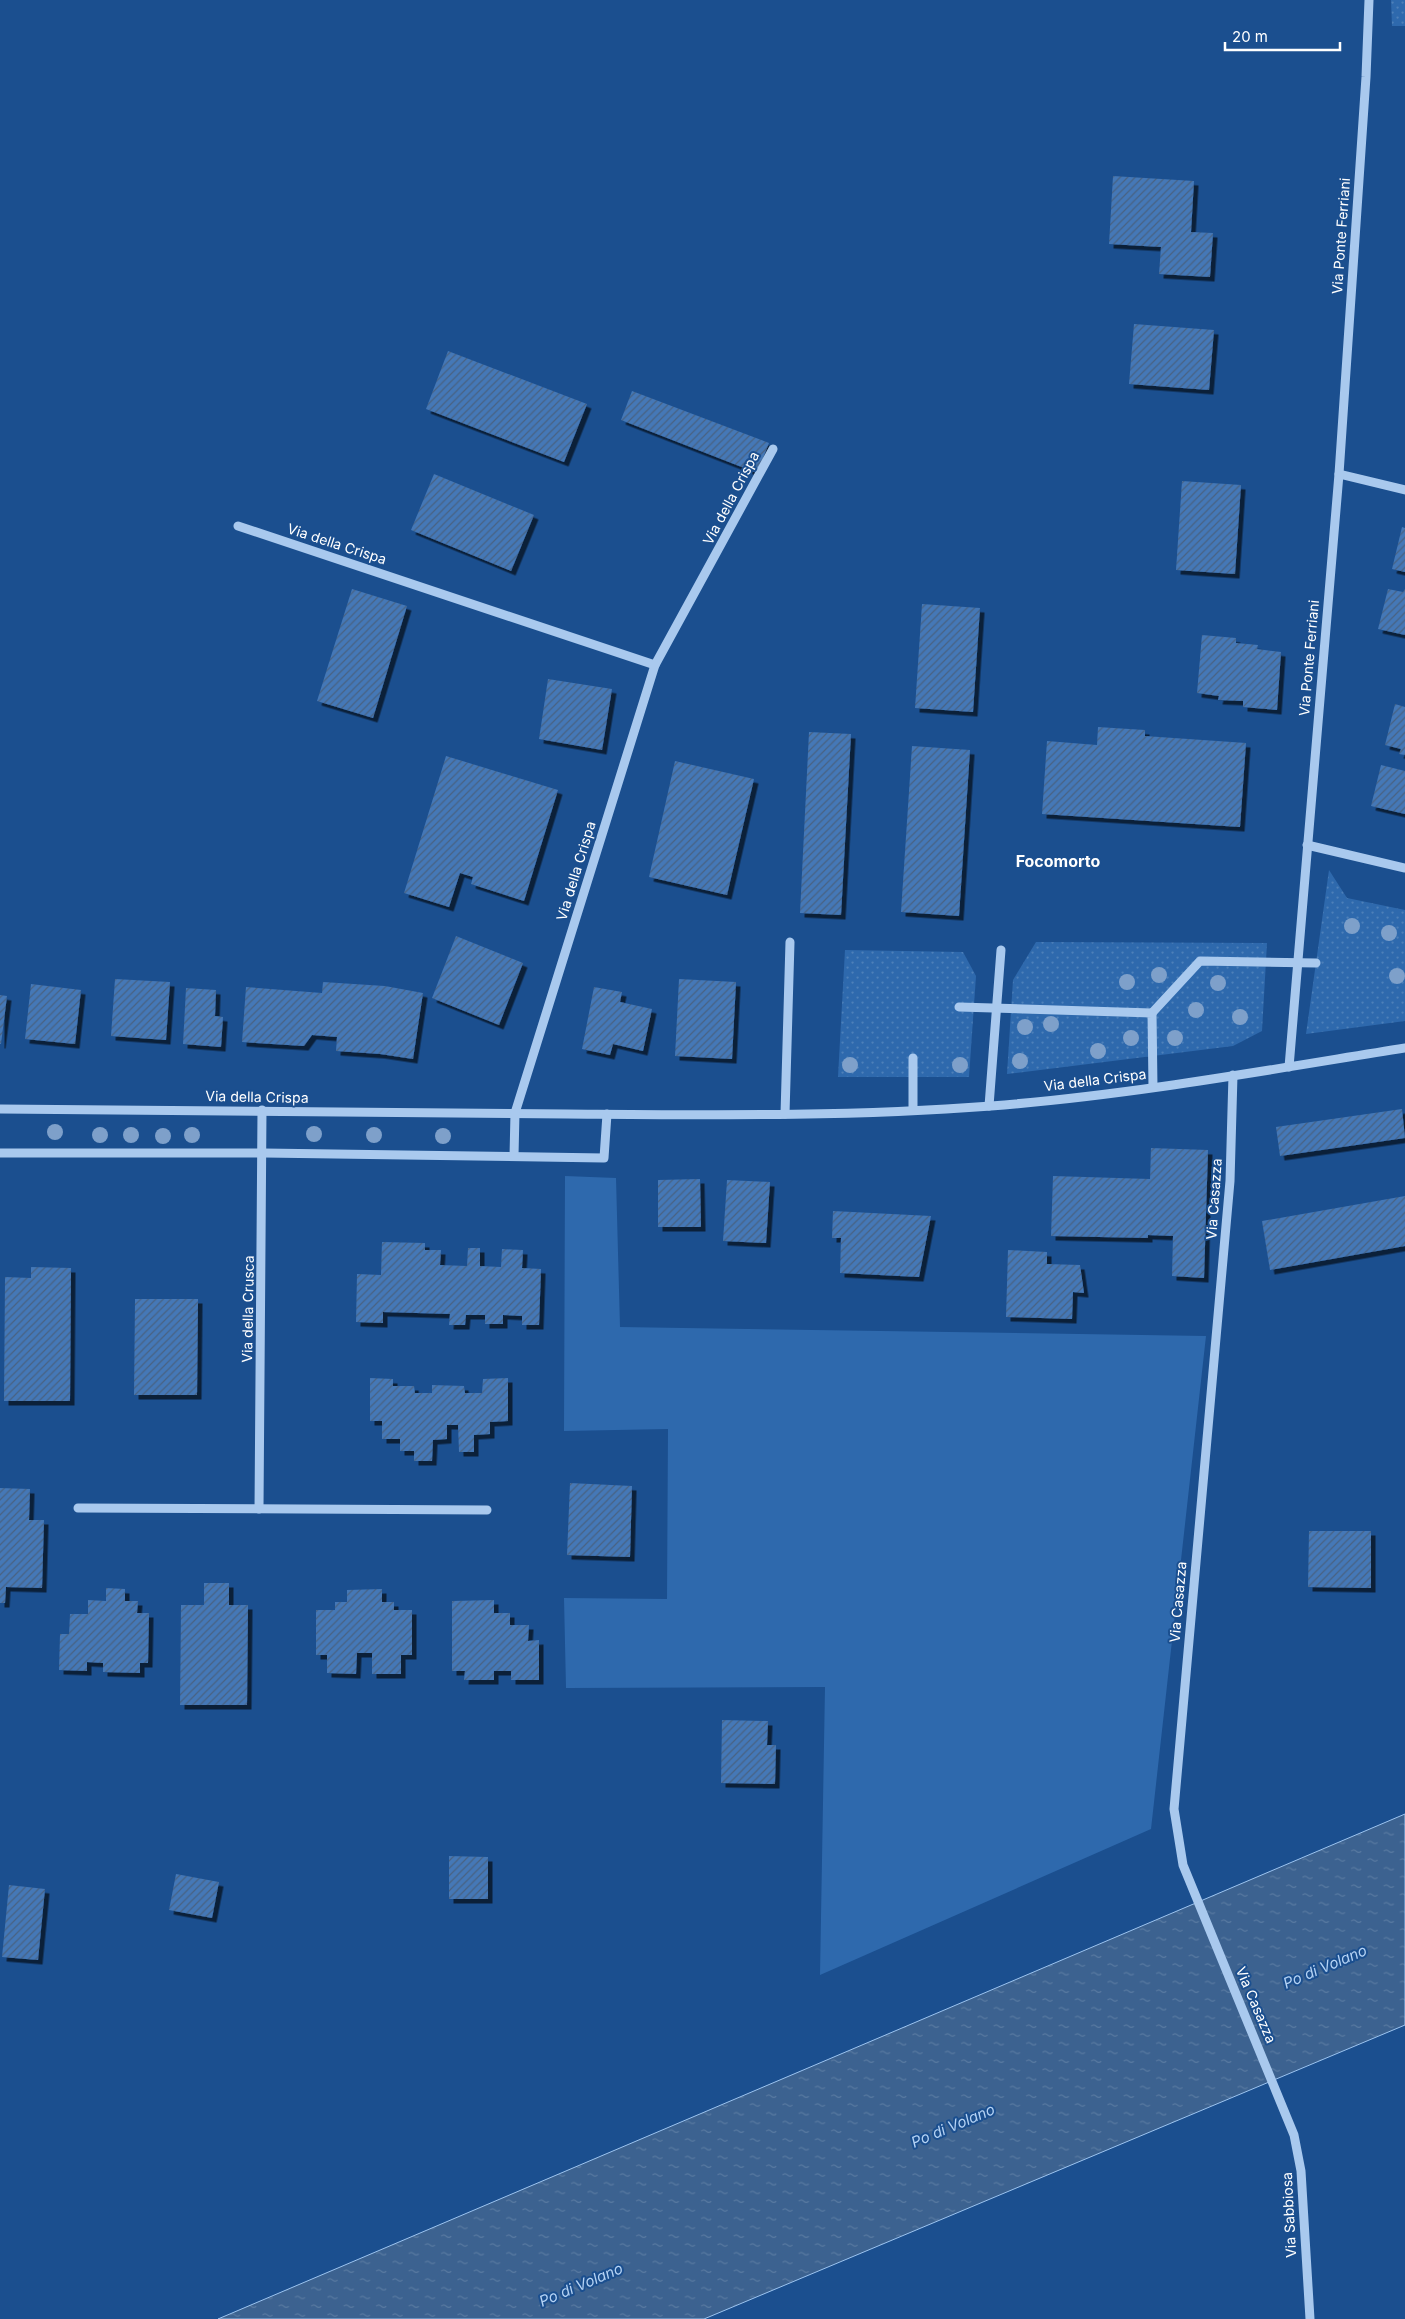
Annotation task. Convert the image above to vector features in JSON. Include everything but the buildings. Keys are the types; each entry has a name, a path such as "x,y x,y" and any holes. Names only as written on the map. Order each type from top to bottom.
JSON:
{"street":[{"name":"Via Ponte Ferriani","path":"1289,1067 1339,474 1366,87 1369,0"},
{"name":"Via della Crispa","path":"514,1156 514,1113 656,665 773,449"},
{"path":"1339,474 1405,490"},
{"name":"Via della Crispa","path":"238,526 656,665"},
{"path":"1307,845 1405,868"},
{"path":"785,1114 790,942"},
{"path":"989,1106 995,1008 1001,950"},
{"path":"1153,1087 1152,1013 1200,961 1316,963"},
{"path":"959,1006 1152,1013"},
{"name":"Via della Crispa","path":"0,1109 606,1114 785,1114 913,1110 989,1106 1078,1098 1405,1048"},
{"path":"913,1058 913,1110"},
{"name":"Via Casazza","path":"1233,1075 1230,1181 1174,1809 1183,1864 1286,2112"},
{"name":"Via della Crusca","path":"259,1509 264,1152 262,1110"},
{"path":"0,1153 264,1152 604,1158 606,1114"},
{"path":"78,1508 487,1510"},
{"name":"Via Sabbiosa","path":"1286,2112 1294,2135 1301,2171 1310,2319"}],"shaded area":[{"path":"1391,0 1405,0 1405,26 1392,26"},
{"path":"1329,870 1347,898 1405,910 1405,1021 1306,1034"},
{"path":"1036,942 1267,943 1262,1031 1233,1046 1007,1074 1013,980"},
{"path":"845,950 963,952 976,976 969,1077 838,1077"},
{"path":"565,1176 616,1178 620,1327 1206,1336 1151,1829 820,1975 825,1687 566,1688 564,1598 667,1599 668,1429 564,1431"}],"water":[{"name":"Po di Volano","path":"1405,1814 1405,2025 704,2319 218,2319"}],"district":[{"name":"Focomorto","path":"1058,861"}]}
